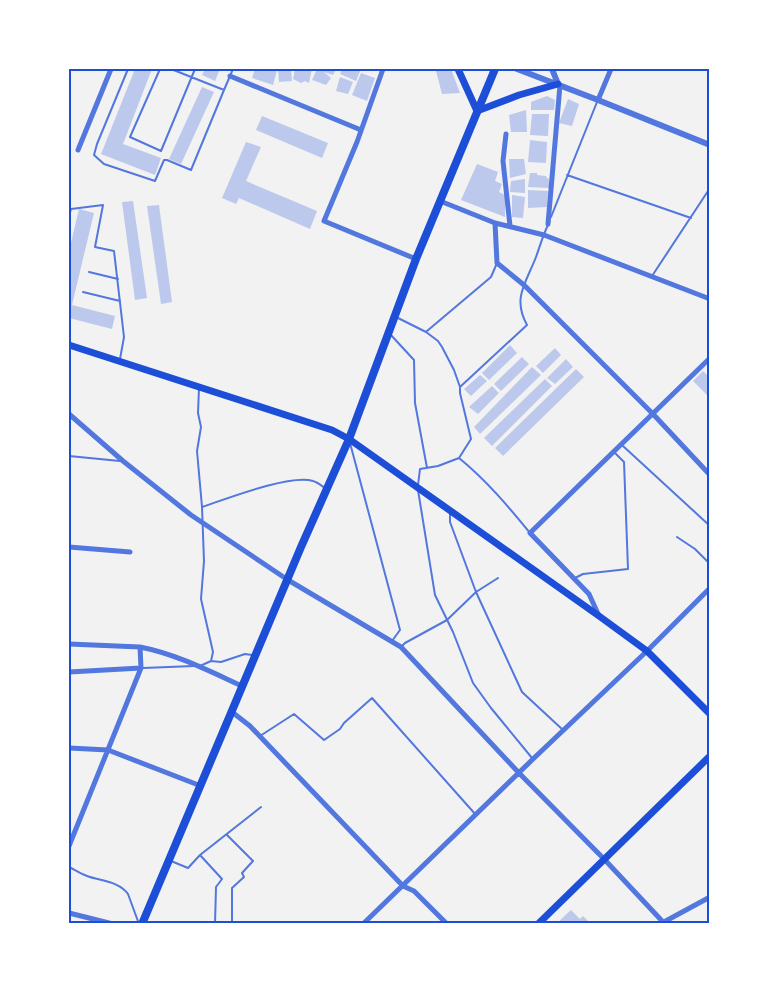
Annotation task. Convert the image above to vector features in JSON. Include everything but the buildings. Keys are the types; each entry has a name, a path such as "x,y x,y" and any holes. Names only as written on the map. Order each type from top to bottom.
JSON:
{"main road":[{"path":"458,69 477,111"},
{"path":"140,924 349,439 416,259 495,69"},
{"path":"477,111 519,95 559,85"},
{"path":"69,345 332,430 349,439 647,651 710,714"},
{"path":"538,924 710,756"}],"street":[{"path":"78,150 111,69"},
{"path":"383,69 324,220 416,259"},
{"path":"517,69 710,145"},
{"path":"548,225 559,85 552,69"},
{"path":"598,100 611,69"},
{"path":"230,76 361,130"},
{"path":"506,134 503,161 510,226"},
{"path":"440,201 495,223 544,235 710,299"},
{"path":"495,223 497,263 524,285 710,474"},
{"path":"599,615 590,594 530,533 710,358"},
{"path":"69,414 123,461 203,523 288,580 401,647 604,859 662,923 710,897"},
{"path":"69,547 130,552"},
{"path":"363,924 710,588"},
{"path":"69,644 140,647 158,651 242,687"},
{"path":"69,846 141,668 140,647"},
{"path":"69,672 141,668"},
{"path":"232,712 260,736 403,886 414,891 447,924"},
{"path":"69,748 108,750 201,786"},
{"path":"69,913 113,924"}],"lane":[{"path":"128,69 94,155 104,164 155,181 166,160"},
{"path":"160,69 130,137 161,151 166,160 191,170 233,69"},
{"path":"171,69 224,90"},
{"path":"161,151 195,69"},
{"path":"460,387 526,325 520,306 524,285 598,100"},
{"path":"567,175 691,218"},
{"path":"652,277 710,188"},
{"path":"69,216 71,209 103,206 95,247 114,251 124,337 120,362"},
{"path":"426,332 491,277 497,263"},
{"path":"89,272 118,279"},
{"path":"83,292 120,301"},
{"path":"395,317 433,336 442,348 460,387 471,439 459,458 420,469 418,487 435,595 473,683 533,759"},
{"path":"389,333 414,360 415,403 427,468"},
{"path":"199,388 198,413 201,427 197,451 204,561 201,599 213,652 211,661"},
{"path":"349,439 400,630 392,641"},
{"path":"621,444 710,526"},
{"path":"575,578 583,574 628,569 624,462 613,451"},
{"path":"69,456 123,461"},
{"path":"459,458 499,496 530,533"},
{"path":"202,507 263,486 298,480 312,480 327,489"},
{"path":"449,510 450,522 476,592 522,692 563,730"},
{"path":"677,537 695,549 710,564"},
{"path":"401,647 447,620 476,592 498,578"},
{"path":"141,668 198,667 211,661 221,662 245,654 256,655"},
{"path":"260,736 294,714 324,740 340,729 372,698 476,815"},
{"path":"169,860 188,868 200,855 261,807"},
{"path":"227,835 253,861 242,873 244,877 232,888 232,924"},
{"path":"200,855 222,879 216,887 215,924"},
{"path":"69,867 86,876 107,881 125,889 140,924"}]}
